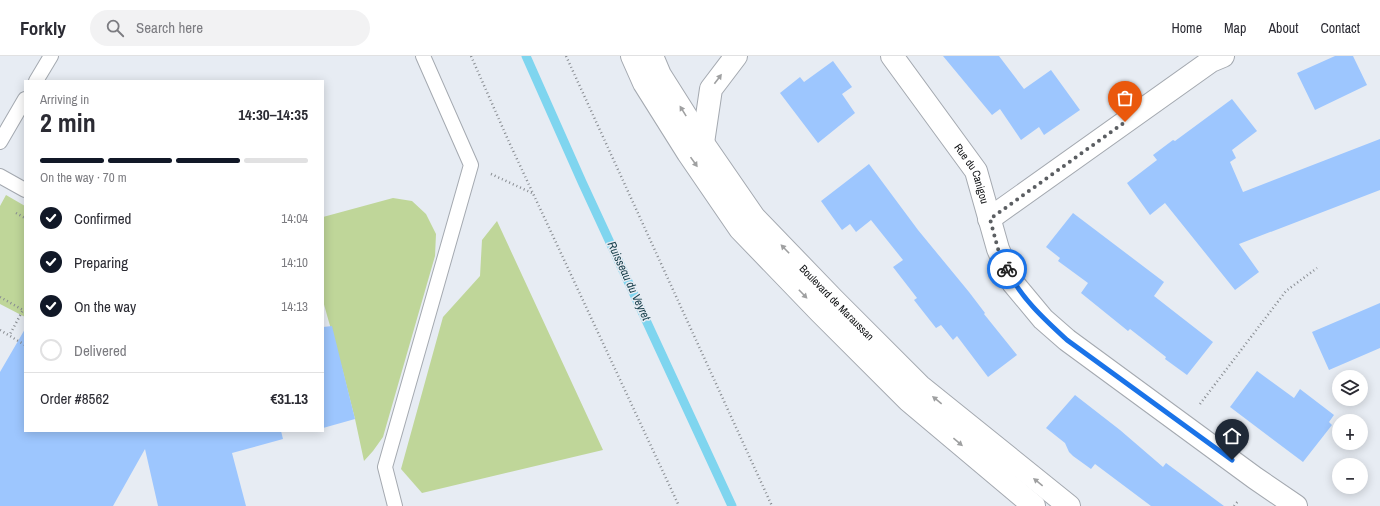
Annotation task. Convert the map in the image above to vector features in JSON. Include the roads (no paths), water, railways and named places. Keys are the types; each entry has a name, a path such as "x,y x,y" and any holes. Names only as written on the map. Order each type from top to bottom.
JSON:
{"main road":[{"name":"Boulevard de Maraussan","path":"632,56 644,83 652,96 688,153 740,229 908,400 1034,506"},
{"name":"Boulevard de Maraussan","path":"652,56 660,75 703,143 754,217 920,386 1069,506"},
{"path":"703,143 711,89 736,56"},
{"name":"Rue du Canigou","path":"892,56 976,171 998,249 1013,283 1043,319 1067,340 1255,478 1296,506"},
{"path":"990,219 1211,61 1223,56"}],"lane":[{"path":"37,80 51,56"},
{"path":"395,506 385,467 471,165 423,56"},
{"path":"0,142 24,100"},
{"path":"0,176 24,189"}],"waterway":[{"name":"Ruisseau du Veyret","path":"526,56 582,182 732,506"}]}
